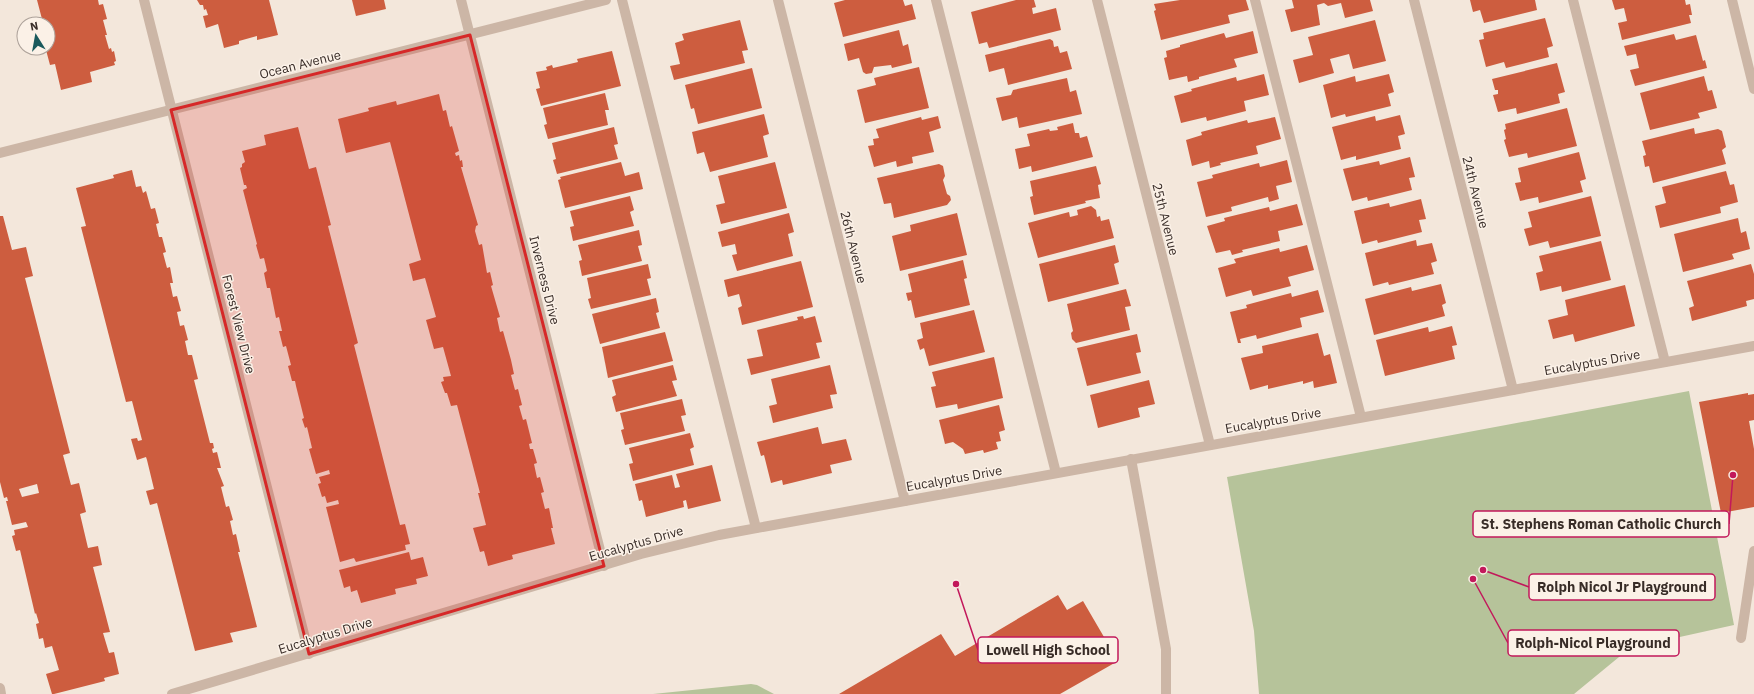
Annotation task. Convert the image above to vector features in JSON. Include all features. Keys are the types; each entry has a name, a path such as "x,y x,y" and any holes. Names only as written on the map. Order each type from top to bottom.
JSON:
{"street":[{"name":"Forest View Drive","path":"144,0 309,654"},
{"name":"Inverness Drive","path":"461,0 604,566"},
{"name":"Ocean Avenue","path":"0,153 606,0"},
{"path":"622,0 756,528"},
{"name":"26th Avenue","path":"778,0 905,501"},
{"path":"936,0 1056,473"},
{"name":"25th Avenue","path":"1097,0 1210,445"},
{"path":"1255,0 1361,417"},
{"name":"24th Avenue","path":"1414,0 1513,390"},
{"path":"1573,0 1665,362"},
{"path":"1732,0 1754,88"},
{"name":"Eucalyptus Drive","path":"172,694 680,544 756,528 1754,346"},
{"path":"1131,459 1165,636 1167,671 1166,694"},
{"path":"1741,638 1754,551"},
{"path":"0,688 2,694"}],"highlighted area":[{"path":"470,35 604,566 309,654 171,110"}],"green space":[{"path":"1689,391 1734,625 1630,648 1574,694 1259,694 1254,631 1227,477"},
{"path":"751,684 757,685 774,694 653,694"}],"building":[{"path":"37,0 98,0 99,5 103,4 107,19 103,20 107,35 105,35 109,49 111,48 112,52 114,51 116,61 114,62 115,65 90,72 92,82 61,90 55,64 50,65 48,56 56,56 56,16 41,16"},
{"path":"197,0 269,0 278,35 257,40 257,36 239,41 239,44 224,48 218,24 206,28 203,16 208,15 206,9 204,10 203,5 200,5"},
{"path":"352,0 384,0 386,9 356,16"},
{"path":"845,0 903,0 905,6 912,4 916,19 843,37 834,3"},
{"path":"1016,0 1034,0 1036,7 1032,8 1033,14 1056,8 1061,30 989,48 987,42 979,44 971,12"},
{"path":"1180,0 1246,0 1249,10 1228,15 1230,23 1161,40 1154,11 1156,10 1154,4"},
{"path":"1292,0 1370,0 1373,11 1345,18 1341,3 1328,6 1324,3 1317,5 1320,25 1291,32 1285,10 1294,8"},
{"path":"1470,0 1535,0 1537,10 1484,23 1480,10 1473,12"},
{"path":"1612,0 1685,0 1686,5 1690,4 1692,15 1689,15 1691,23 1622,40 1618,23 1627,21 1624,8 1615,10"},
{"path":"1545,18 1553,46 1547,48 1549,57 1506,68 1504,62 1486,67 1479,40 1484,39 1483,33"},
{"path":"740,20 748,50 742,51 745,63 674,80 670,66 680,64 675,43 684,40 682,34"},
{"path":"1375,20 1386,61 1353,69 1349,54 1330,59 1334,73 1299,83 1293,60 1313,55 1308,37"},
{"path":"899,30 903,46 908,44 912,63 892,68 891,65 874,67 872,73 866,74 863,72 859,58 848,61 844,44"},
{"path":"1253,31 1258,53 1234,59 1237,67 1199,77 1199,79 1188,82 1187,76 1169,80 1164,58 1167,57 1166,51 1180,47 1180,45 1224,33 1226,38"},
{"path":"1674,34 1676,40 1696,35 1703,61 1705,60 1707,68 1635,86 1630,70 1639,68 1636,54 1627,56 1624,46"},
{"path":"1050,39 1053,41 1054,47 1058,46 1060,53 1067,51 1072,69 1008,85 1004,68 989,72 985,55"},
{"path":"612,51 621,86 541,106 536,89 540,88 536,72 547,70 546,67 552,65 553,68 578,62 577,59"},
{"path":"1557,63 1565,92 1558,94 1560,103 1517,114 1516,108 1498,112 1493,95 1498,94 1498,90 1495,90 1492,79"},
{"path":"919,67 929,108 865,123 857,90 876,85 874,78"},
{"path":"752,68 762,108 698,124 694,108 691,109 685,85"},
{"path":"1264,74 1269,95 1244,101 1246,111 1207,121 1206,117 1181,123 1174,96 1192,91 1191,89 1236,77 1237,81"},
{"path":"1389,74 1394,92 1388,94 1391,106 1346,117 1345,114 1331,118 1323,85 1355,76 1356,82"},
{"path":"1704,76 1708,91 1712,90 1717,108 1698,113 1700,118 1650,130 1640,93"},
{"path":"1067,78 1070,92 1076,90 1082,114 1019,128 1017,117 1002,121 996,98 1011,95 1013,90"},
{"path":"605,93 609,110 605,110 608,125 548,139 544,125 547,124 543,108"},
{"path":"439,94 443,111 446,110 450,127 452,126 459,151 455,153 456,156 459,155 460,161 462,160 463,167 461,167 478,225 476,226 475,231 479,245 482,244 487,273 490,272 493,285 491,286 500,317 497,318 500,332 503,331 511,360 514,374 511,375 515,390 518,389 522,405 519,406 523,420 526,419 532,443 529,444 530,449 533,449 537,463 534,464 537,478 540,477 544,492 541,493 545,509 549,508 553,528 551,528 555,544 512,555 513,559 488,566 484,551 480,552 473,528 486,525 478,493 480,493 457,405 451,406 447,393 445,393 441,382 444,381 443,377 451,376 443,347 434,349 426,320 436,317 425,278 413,281 409,264 421,260 390,142 346,153 338,119 369,111 368,108 396,101 397,105"},
{"path":"1567,108 1577,146 1528,158 1527,153 1509,157 1504,140 1506,139 1504,130 1506,129 1505,124"},
{"path":"764,114 769,134 763,136 768,157 710,172 704,152 697,154 692,132"},
{"path":"1400,115 1405,134 1398,136 1401,149 1356,160 1356,156 1341,160 1332,127 1375,116 1376,121"},
{"path":"938,116 941,128 929,132 934,152 912,157 913,163 897,167 896,161 874,167 868,146 874,145 873,139 879,138 876,129 921,117 922,120"},
{"path":"1275,117 1281,139 1256,146 1258,154 1220,163 1221,165 1210,168 1209,161 1192,166 1186,140 1202,135 1201,132 1247,120 1248,123"},
{"path":"1073,123 1075,133 1079,133 1080,138 1087,136 1093,157 1032,172 1031,166 1019,169 1015,149 1030,146 1027,134 1049,129 1050,131 1058,130 1057,127"},
{"path":"298,127 309,169 316,167 331,225 328,226 358,343 354,345 400,525 405,524 410,544 405,545 406,550 356,562 354,558 340,562 326,507 339,504 338,500 327,503 325,496 322,497 318,484 321,483 319,477 330,474 329,470 316,474 309,449 312,448 307,427 305,428 302,419 304,418 295,381 292,381 288,366 291,365 286,346 283,347 279,331 282,331 279,317 276,318 270,288 267,288 264,273 267,271 264,258 260,259 256,245 257,244 243,190 247,188 246,185 244,185 240,168 245,162 242,151 266,145 264,135"},
{"path":"614,127 618,144 614,145 618,159 557,174 553,160 556,159 552,143"},
{"path":"1694,128 1695,134 1718,129 1722,131 1726,147 1722,150 1726,164 1653,183 1649,166 1645,167 1643,156 1646,155 1642,141"},
{"path":"1579,152 1586,179 1580,181 1583,192 1539,203 1538,197 1520,201 1515,183 1521,182 1518,168"},
{"path":"1410,157 1415,177 1409,178 1412,190 1368,201 1367,197 1352,201 1343,169 1379,161 1380,165"},
{"path":"1287,160 1292,182 1276,186 1279,199 1269,202 1268,197 1231,207 1232,211 1206,217 1197,182 1213,178 1212,175 1259,163 1260,167"},
{"path":"621,162 625,176 639,172 643,189 565,208 558,180 561,179 560,177"},
{"path":"775,162 787,208 721,224 716,205 725,203 718,176"},
{"path":"939,164 943,166 945,176 943,180 947,194 950,196 951,200 947,205 894,218 891,203 884,204 877,178"},
{"path":"1096,166 1101,184 1098,185 1100,198 1085,201 1086,203 1034,215 1030,197 1033,196 1030,181"},
{"path":"132,170 136,187 141,186 143,193 146,191 151,209 155,208 159,223 156,224 159,237 162,237 166,252 163,253 167,268 170,267 173,283 170,283 173,297 177,296 181,311 177,312 180,326 184,325 188,340 185,341 188,355 192,355 198,379 194,380 210,443 213,443 213,453 217,452 221,468 217,468 224,486 221,487 226,507 229,506 233,520 230,521 233,535 236,534 240,552 238,552 257,627 230,633 233,642 195,651 157,503 150,505 146,491 154,489 147,460 146,457 137,460 131,439 137,438 138,441 142,440 132,401 126,402 81,227 86,226 76,188 114,178 113,175"},
{"path":"1726,171 1730,185 1734,184 1738,202 1720,207 1721,213 1660,228 1655,206 1666,203 1662,187"},
{"path":"630,196 634,210 630,212 634,226 573,241 570,227 574,226 570,211"},
{"path":"1591,196 1601,236 1550,248 1548,241 1529,246 1524,229 1532,227 1528,212"},
{"path":"1421,199 1426,219 1419,220 1422,232 1378,243 1377,240 1362,244 1354,211 1389,203 1390,207"},
{"path":"1297,204 1303,225 1278,231 1280,241 1242,250 1243,252 1232,255 1230,250 1216,253 1207,226 1225,221 1224,218 1269,207 1270,211"},
{"path":"1091,206 1096,210 1097,217 1100,216 1101,221 1109,219 1114,238 1038,258 1028,223 1069,212 1070,217 1078,215 1077,210"},
{"path":"789,213 794,232 788,234 793,256 737,271 732,255 737,254 735,244 722,247 718,232"},
{"path":"957,213 967,255 900,271 892,236 911,231 910,225"},
{"path":"0,216 3,216 12,250 26,247 33,276 25,278 70,453 63,455 71,485 79,483 86,512 80,514 88,548 98,546 102,565 93,567 110,632 103,633 109,653 114,652 119,674 104,678 105,681 52,694 46,674 59,670 52,646 45,648 43,638 39,639 36,624 39,623 36,613 35,614 20,550 16,551 12,536 15,535 14,530 28,527 26,522 12,525 6,501 8,501 7,497 4,498 0,482","holes":["37,484 39,493 22,497 19,489"]},
{"path":"1738,218 1741,233 1746,231 1750,249 1732,254 1734,259 1683,272 1674,234"},
{"path":"639,230 642,245 638,246 642,261 582,276 579,261 582,260 578,245"},
{"path":"1416,240 1417,246 1432,243 1437,261 1431,263 1434,274 1389,285 1388,282 1373,286 1365,253"},
{"path":"1601,241 1611,280 1562,292 1561,286 1540,291 1536,273 1543,271 1539,256"},
{"path":"1115,245 1119,262 1114,264 1119,284 1048,302 1039,264"},
{"path":"1307,245 1314,270 1288,277 1291,286 1253,296 1251,290 1226,297 1218,268 1236,263 1234,259 1279,248 1280,252"},
{"path":"963,260 967,278 964,279 970,305 915,318 911,300 908,301 906,293 912,292 908,274"},
{"path":"801,261 813,307 742,325 738,308 742,306 739,294 728,297 724,280"},
{"path":"648,264 651,278 647,279 651,295 591,309 588,299 591,298 587,278"},
{"path":"1751,264 1754,274 1754,299 1746,301 1747,306 1692,321 1689,308 1694,306 1687,281"},
{"path":"1441,284 1446,303 1442,305 1445,316 1374,335 1365,299 1411,287 1412,291"},
{"path":"1625,285 1635,326 1575,342 1573,334 1553,339 1548,320 1568,315 1565,300"},
{"path":"1126,289 1131,306 1125,307 1130,330 1076,343 1072,339 1071,333 1073,331 1067,304"},
{"path":"1318,290 1324,312 1300,318 1302,327 1257,339 1256,335 1240,339 1241,343 1238,343 1230,312 1247,308 1246,305 1291,293 1292,297"},
{"path":"656,298 659,312 656,313 660,328 600,344 592,314"},
{"path":"974,310 985,352 929,366 924,348 920,350 917,340 923,338 920,323"},
{"path":"803,316 804,319 815,316 822,342 816,343 820,358 751,375 747,359 763,356 757,330 798,320 797,317"},
{"path":"1452,326 1457,345 1452,346 1455,359 1385,376 1376,340 1428,327 1429,332"},
{"path":"665,332 673,361 608,378 602,347"},
{"path":"1318,333 1324,356 1330,354 1337,383 1314,388 1313,381 1303,384 1303,381 1268,389 1268,385 1250,390 1241,358 1263,353 1262,346"},
{"path":"1137,334 1141,352 1136,353 1141,373 1087,386 1077,348"},
{"path":"994,357 1003,398 958,409 957,404 936,408 931,387 936,386 932,372"},
{"path":"673,365 677,380 672,381 677,396 616,412 612,397 616,395 612,380"},
{"path":"830,365 837,394 830,395 833,408 773,423 769,406 777,404 771,379"},
{"path":"1149,380 1155,404 1138,408 1140,417 1098,428 1090,395"},
{"path":"1748,393 1748,395 1754,394 1754,420 1749,421 1754,449 1754,507 1721,513 1699,402"},
{"path":"682,399 686,415 681,416 685,431 625,445 621,430 624,429 620,413"},
{"path":"999,405 1005,430 999,432 1001,441 996,442 998,449 984,453 983,450 965,454 963,449 953,442 945,444 939,420"},
{"path":"818,427 822,444 846,439 852,460 830,465 832,473 783,485 782,480 771,483 764,455 761,456 757,442"},
{"path":"690,433 694,447 690,449 694,465 633,481 629,464 633,463 629,448"},
{"path":"712,465 721,501 688,509 686,500 683,501 684,507 646,517 642,500 639,501 635,484 672,475 675,488 680,487 676,474"},
{"path":"409,552 411,560 423,557 428,576 416,579 417,584 395,589 396,594 361,603 357,590 351,592 350,586 344,588 339,570"},
{"path":"1058,595 1067,610 1083,601 1118,661 1060,694 839,694 941,634 955,656"}],"place":[{"name":"St. Stephens Roman Catholic Church","path":"1733,475"},
{"name":"Rolph Nicol Jr Playground","path":"1483,570"},
{"name":"Rolph-Nicol Playground","path":"1473,579"},
{"name":"Lowell High School","path":"956,584"}]}
